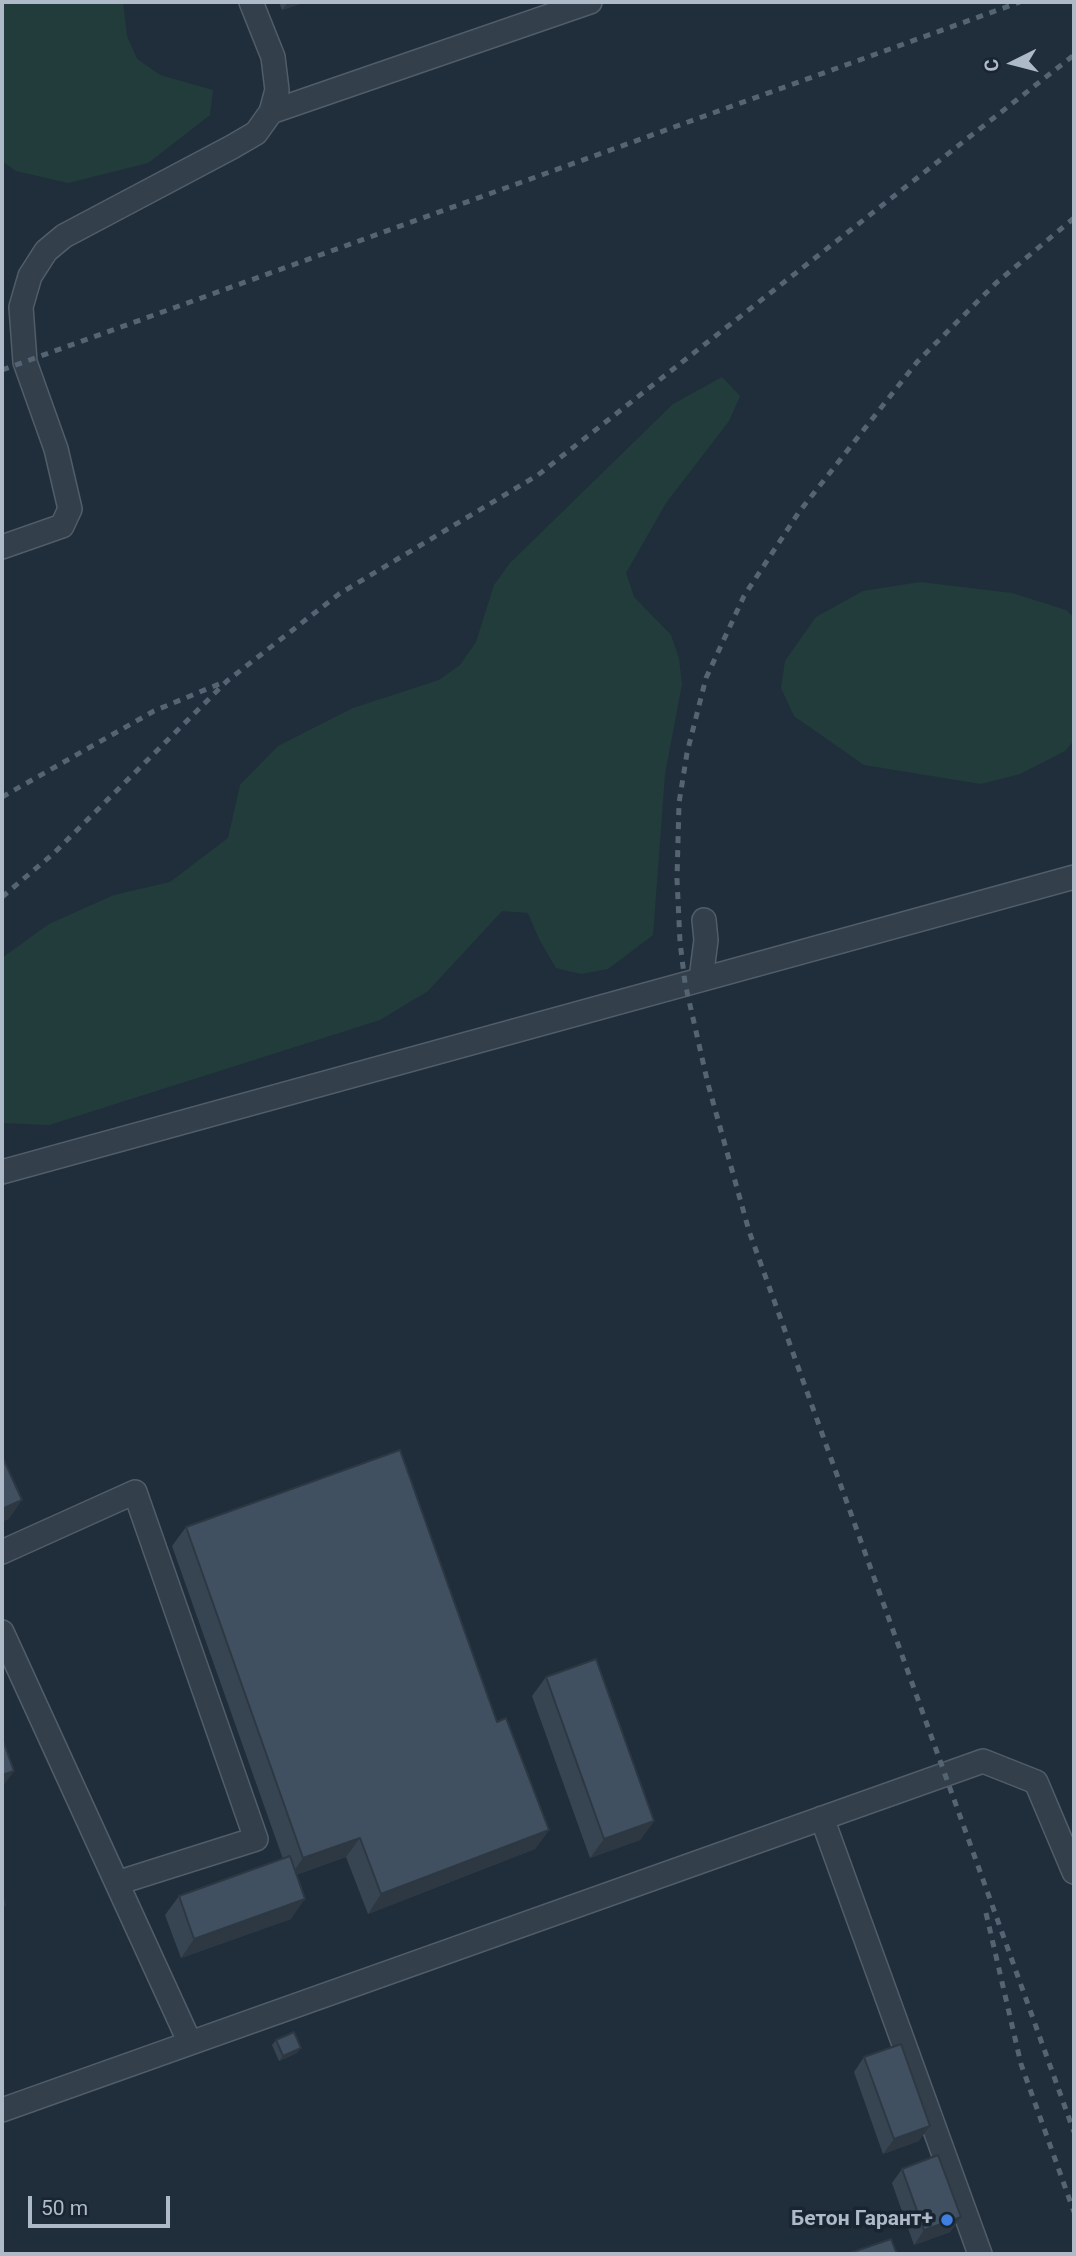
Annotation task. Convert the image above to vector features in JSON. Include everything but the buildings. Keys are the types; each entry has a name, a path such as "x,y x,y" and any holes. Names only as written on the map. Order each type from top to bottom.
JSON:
{"street":[{"path":"2,547 62,526 70,509 56,449 26,362 21,307 30,276 46,251 64,236 256,133 271,112 277,90 273,57 251,2"},
{"path":"271,112 590,2"},
{"path":"2,1172 1074,877"},
{"path":"701,979 706,940 704,920"},
{"path":"2,1552 135,1492 256,1839 117,1882"},
{"path":"2,1632 190,2043"},
{"path":"2,2110 983,1761 1036,1782 1074,1872"},
{"path":"822,1818 980,2254"}],"green space":[{"path":"2,2 123,2 127,36 137,59 160,75 213,90 210,115 148,163 68,183 16,171 2,161"},
{"path":"722,377 740,396 729,421 666,503 626,573 634,597 671,635 679,659 682,684 665,774 653,935 608,969 581,974 556,968 528,913 502,911 428,991 380,1020 49,1125 2,1123 2,958 49,924 114,895 170,882 228,838 240,785 278,746 353,708 439,680 460,665 476,642 494,585 510,563 673,404"},
{"path":"920,582 1012,593 1066,610 1074,618 1074,740 1065,751 1020,774 981,784 864,765 794,716 781,688 785,661 816,617 863,591"}],"railway":[{"path":"2,370 1020,2"},
{"path":"2,897 53,854 227,681 339,594 538,475 1074,55"},
{"path":"1074,218 996,283 917,362 799,512 744,596 706,678 687,753 679,803 677,879 685,983 708,1084 749,1231 1074,2132"},
{"path":"2,797 154,711 219,684"},
{"path":"986,1913 1021,2064 1074,2212"}],"place":[{"name":"Бетон Гарант+","path":"947,2220"}]}
